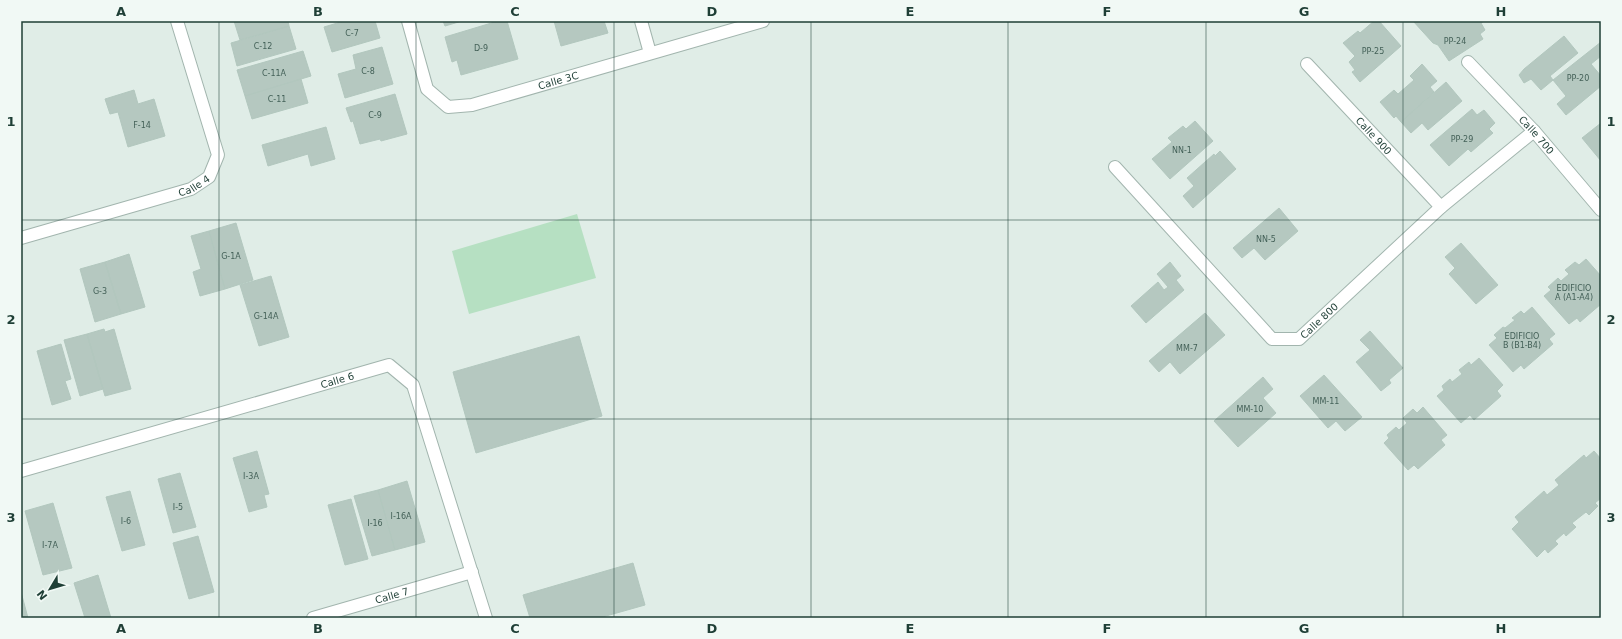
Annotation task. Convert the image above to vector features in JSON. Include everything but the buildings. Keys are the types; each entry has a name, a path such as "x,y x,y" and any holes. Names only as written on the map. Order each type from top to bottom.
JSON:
{"street":[{"name":"Calle 4","path":"21,238 192,189 209,177 218,155 177,21"},
{"name":"Calle 3C","path":"408,21 427,89 448,107 472,105 763,21"},
{"path":"641,21 650,53"},
{"name":"Calle 700","path":"1468,62 1534,131 1601,210"},
{"name":"Calle 900","path":"1307,64 1441,207"},
{"name":"Calle 800","path":"1115,167 1272,339 1299,339 1441,207 1534,131"},
{"name":"Calle 6","path":"21,471 389,365 413,385 486,618"},
{"name":"Calle 7","path":"312,618 472,572"}],"green space":[{"path":"577,214 596,278 469,314 452,251"}]}
